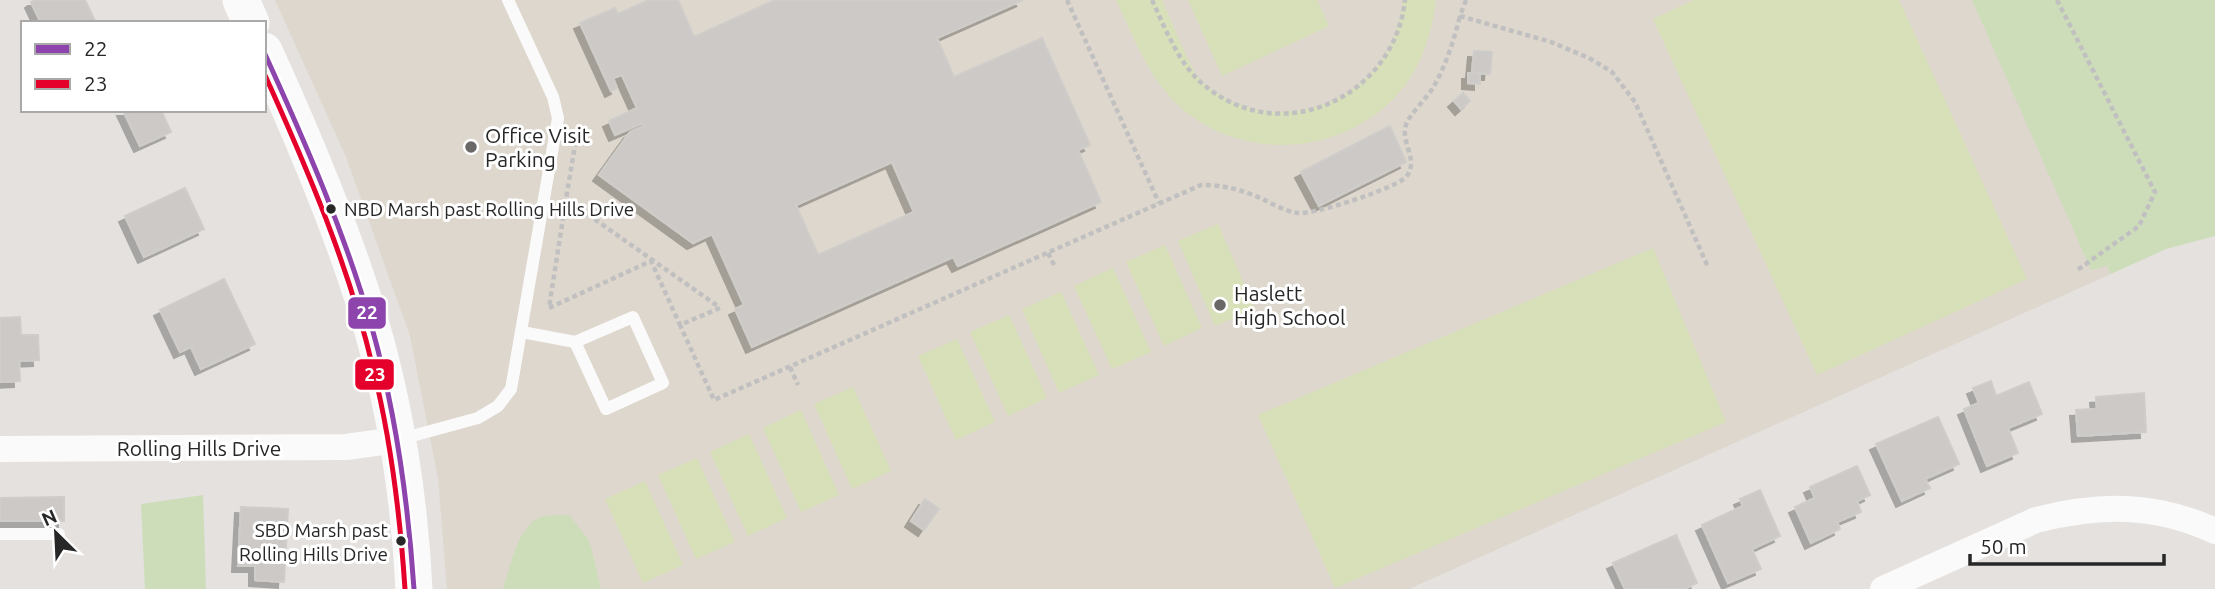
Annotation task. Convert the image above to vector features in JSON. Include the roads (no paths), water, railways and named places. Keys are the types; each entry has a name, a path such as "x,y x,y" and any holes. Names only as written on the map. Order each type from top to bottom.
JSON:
{"main road":[{"path":"241,0 250,21"},
{"path":"266,56 323,186 362,293 379,355 397,440 406,495 414,589"}],"street":[{"name":"Rolling Hills Drive","path":"0,449 346,447 397,440"},
{"path":"1883,589 2036,520 2063,513 2091,509 2146,510 2174,516 2215,531"}],"lane":[{"path":"397,440 478,418 498,406 511,389 558,118 553,97 508,0"},
{"path":"522,332 576,342 633,317 663,383 606,408 576,342"},
{"path":"0,534 59,534"}],"place":[{"name":"Office Visit Parking","path":"471,147"},
{"name":"NBD Marsh past Rolling Hills Drive","path":"331,209"},
{"name":"Haslett High School","path":"1220,305"},
{"name":"SBD Marsh past Rolling Hills Drive","path":"401,541"}]}
